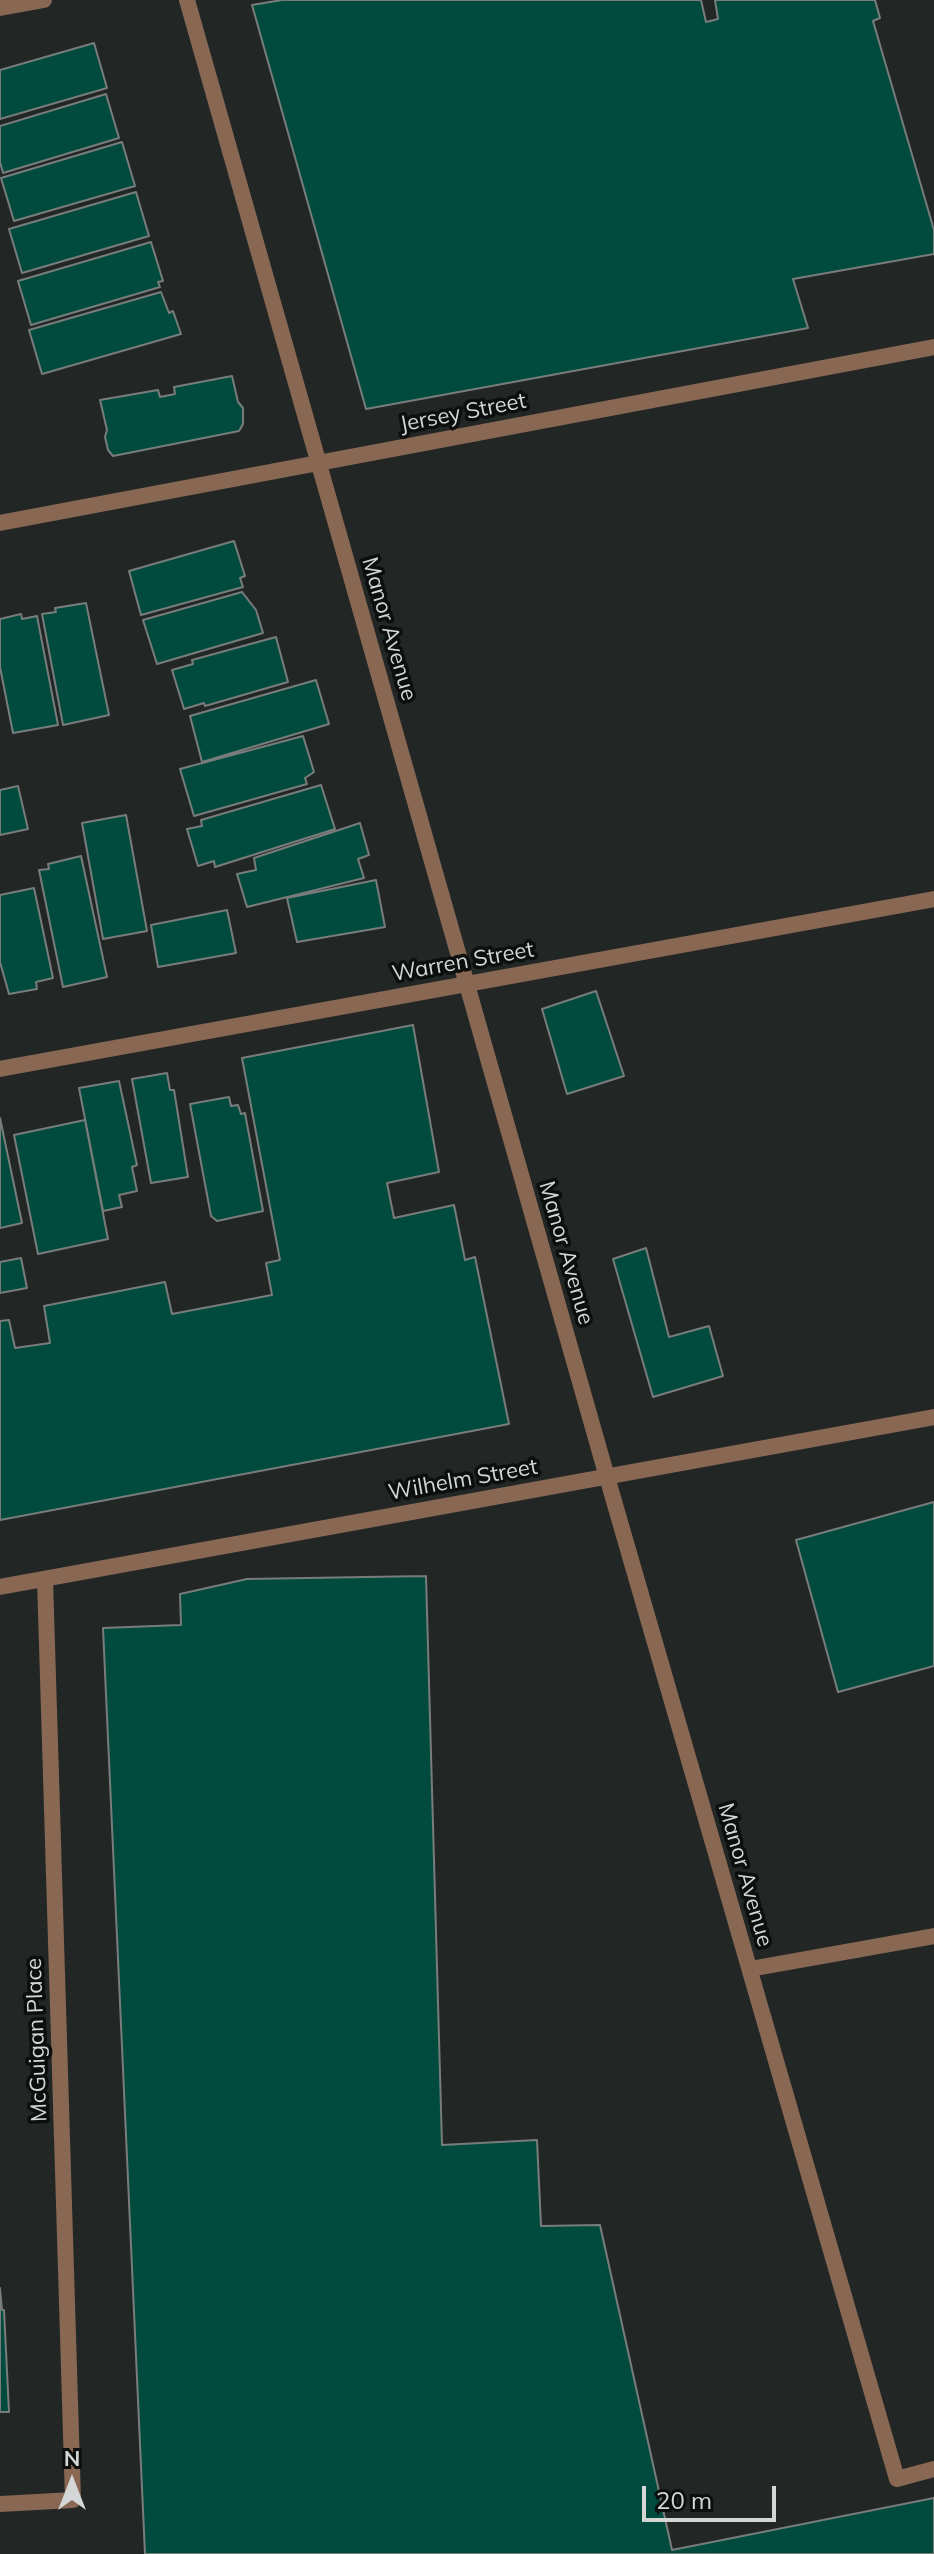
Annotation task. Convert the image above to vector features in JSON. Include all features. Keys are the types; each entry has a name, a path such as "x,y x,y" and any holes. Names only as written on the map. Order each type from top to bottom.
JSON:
{"street":[{"path":"0,8 44,0"},
{"name":"Manor Avenue","path":"187,0 607,1477 897,2479 934,2469"},
{"name":"Jersey Street","path":"0,523 934,347"},
{"name":"Warren Street","path":"0,1069 934,899"},
{"name":"Wilhelm Street","path":"0,1587 934,1417"},
{"name":"McGuigan Place","path":"0,2504 73,2500 45,1579"},
{"path":"750,1969 934,1936"}],"building":[{"path":"282,0 701,0 706,22 718,19 715,0 875,0 880,18 873,21 934,230 934,254 793,279 808,328 366,409 252,5"},
{"path":"94,43 107,88 0,119 0,70"},
{"path":"106,94 119,138 3,173 0,126"},
{"path":"122,142 135,186 14,221 1,178"},
{"path":"136,192 149,236 22,273 9,229"},
{"path":"151,242 163,281 158,282 160,287 31,325 18,281"},
{"path":"161,292 169,313 173,311 181,334 42,374 29,330"},
{"path":"232,376 238,402 243,408 243,424 239,431 113,456 108,450 100,400 158,390 160,397 175,394 174,387"},
{"path":"234,541 245,576 240,578 243,587 141,615 129,571"},
{"path":"242,592 256,610 263,633 157,664 143,620"},
{"path":"86,603 109,715 63,725 42,614 56,612 55,608"},
{"path":"21,614 22,619 37,616 58,725 13,733 0,667 0,619"},
{"path":"276,637 288,682 184,709 172,670 193,664 192,660"},
{"path":"316,680 329,724 202,762 190,716"},
{"path":"303,736 314,772 305,778 307,784 194,816 180,769"},
{"path":"321,785 335,829 215,867 214,861 198,866 187,829 202,826 201,820"},
{"path":"18,786 28,829 0,835 0,790"},
{"path":"126,815 147,931 103,939 82,823"},
{"path":"360,823 369,855 358,859 364,878 247,907 237,874 256,870 254,858"},
{"path":"81,856 107,977 63,987 39,870 49,869 48,864"},
{"path":"376,880 385,927 297,942 287,898"},
{"path":"34,888 53,978 36,982 37,989 9,994 0,962 0,895"},
{"path":"227,910 236,953 158,967 151,925"},
{"path":"596,991 624,1076 567,1094 542,1009"},
{"path":"413,1025 439,1172 387,1183 394,1218 454,1205 465,1260 475,1257 509,1424 0,1520 0,1321 9,1320 15,1348 50,1343 44,1306 165,1282 172,1314 272,1295 266,1263 280,1260 242,1058"},
{"path":"167,1073 170,1090 174,1090 188,1177 151,1183 132,1079"},
{"path":"119,1081 137,1165 132,1167 137,1191 119,1195 122,1207 103,1211 79,1088"},
{"path":"229,1097 231,1106 238,1105 241,1114 245,1113 263,1211 217,1221 211,1216 190,1104"},
{"path":"0,1118 22,1223 0,1228"},
{"path":"85,1120 108,1239 38,1254 14,1135"},
{"path":"646,1248 669,1337 709,1326 723,1376 653,1397 613,1259"},
{"path":"21,1258 27,1288 0,1293 0,1262"},
{"path":"934,1502 934,1666 838,1692 796,1540"},
{"path":"426,1576 442,2145 537,2140 541,2226 600,2225 672,2550 934,2498 934,2554 145,2554 103,1628 181,1625 180,1594 247,1579"},
{"path":"0,2288 4,2310 9,2412 0,2412"}]}
